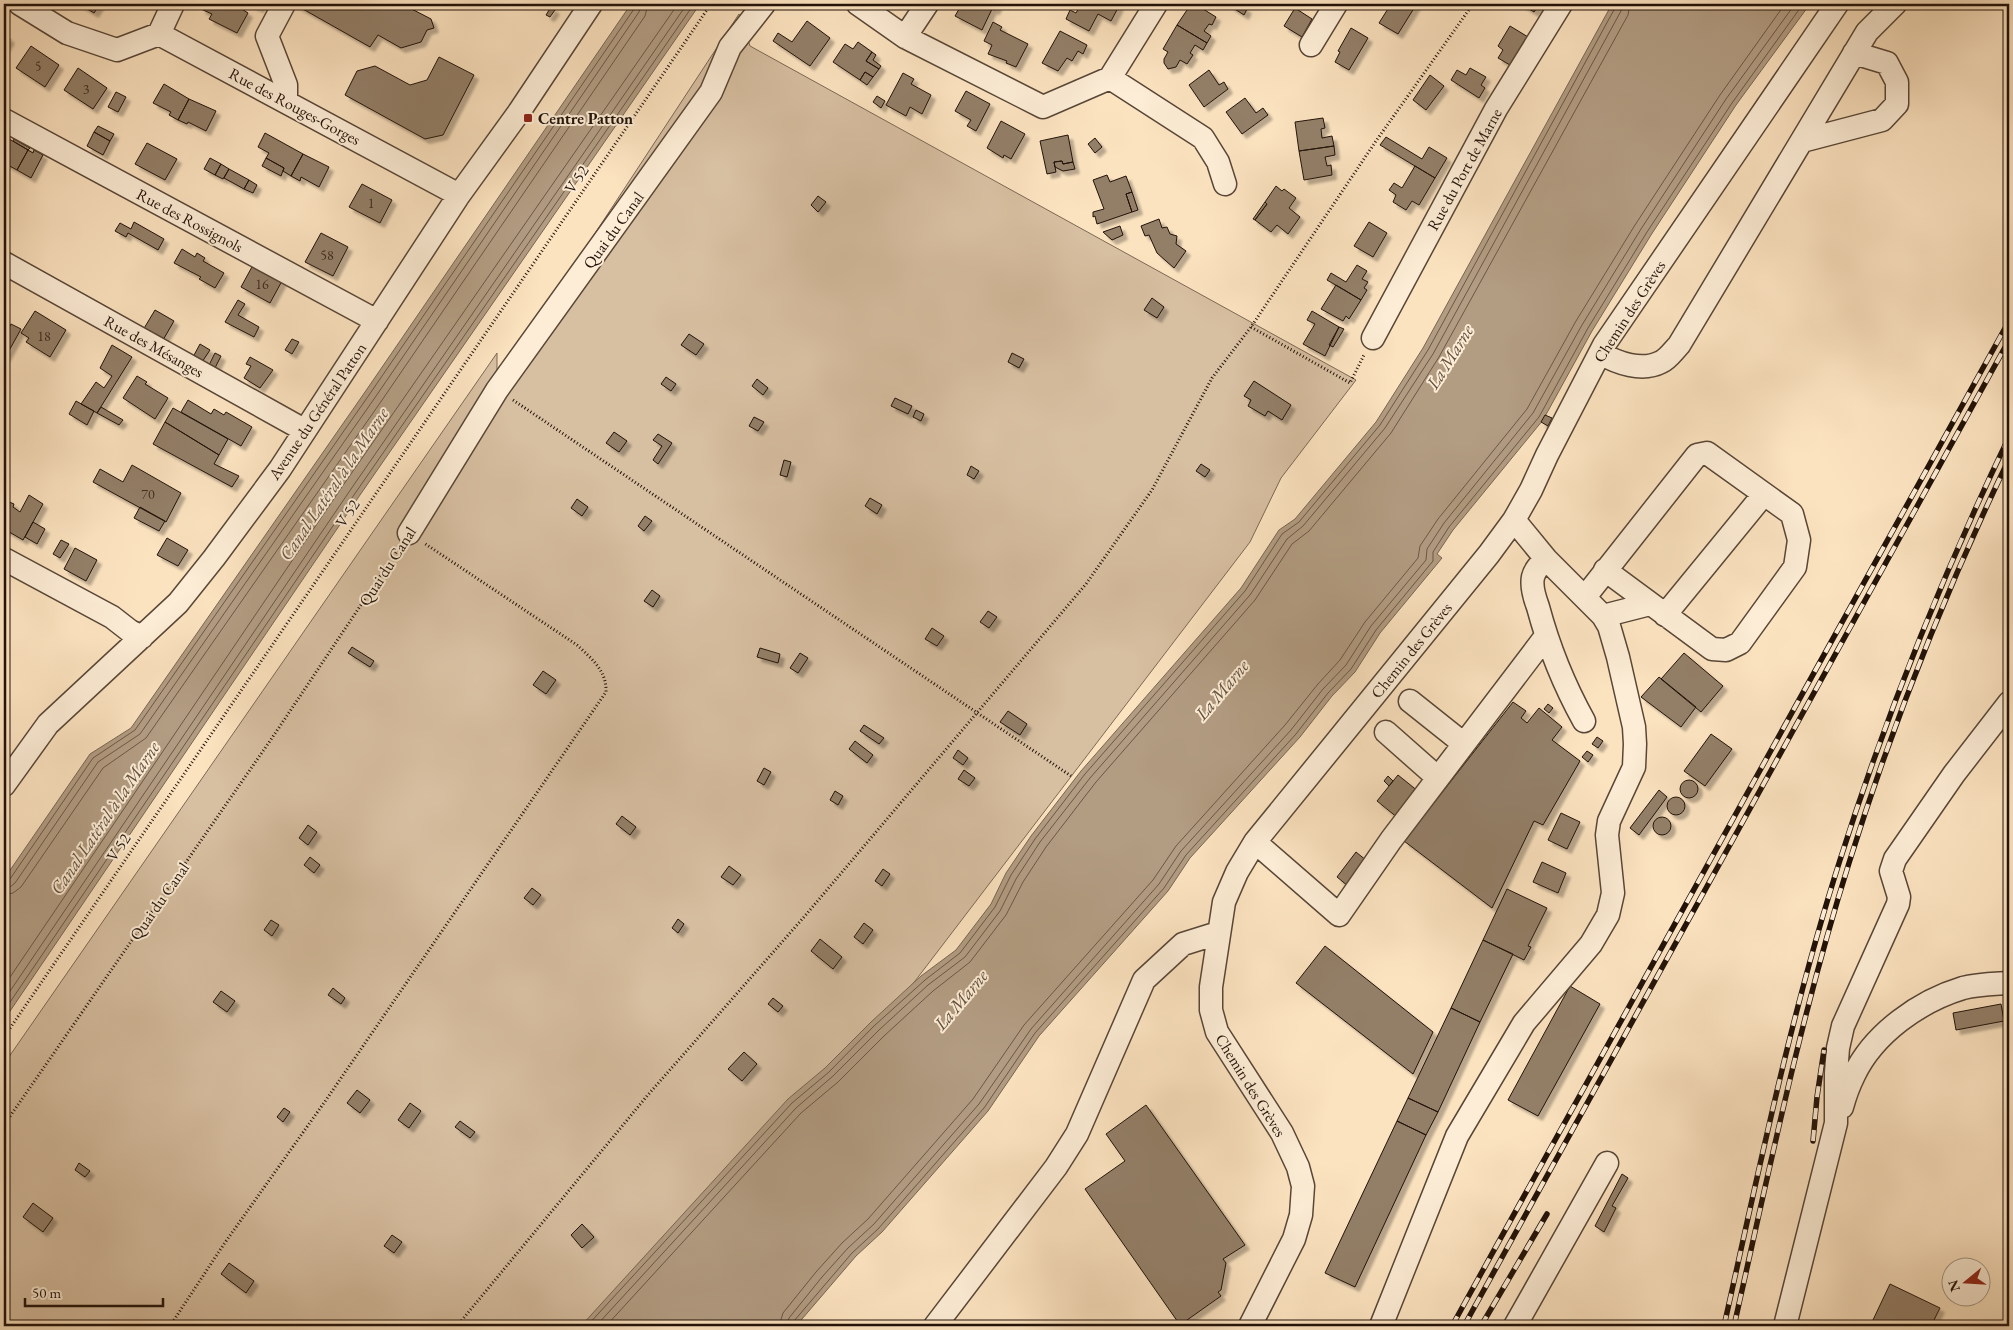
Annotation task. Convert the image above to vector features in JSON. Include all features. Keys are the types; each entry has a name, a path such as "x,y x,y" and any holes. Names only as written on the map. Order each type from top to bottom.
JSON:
{"street":[{"path":"20,4 67,34 117,50 159,34 173,4"},
{"path":"284,4 267,36 286,85 286,101"},
{"name":"Avenue du Général Patton","path":"4,785 48,724 178,603 280,469 459,195 519,112 590,4"},
{"name":"Quai du Canal","path":"409,533 497,390 711,92 730,47 764,4"},
{"path":"858,4 905,37 1042,107 1110,78 1156,4"},
{"path":"905,37 927,4"},
{"path":"1311,45 1336,4"},
{"name":"Rue du Port de Marne","path":"1373,338 1496,110 1561,4"},
{"name":"Chemin des Grèves","path":"1250,1326 1294,1239 1301,1215 1303,1186 1298,1167 1282,1133 1217,1032 1211,1010 1211,987 1218,932 1224,902 1237,872 1255,842 1489,554 1514,520 1600,353 1837,4"},
{"path":"1600,353 1612,360 1632,366 1648,365 1662,362 1679,345 1867,32 1895,4"},
{"name":"Rue des Rouges-Gorges","path":"159,34 459,195"},
{"path":"1802,141 1882,120 1897,104 1897,82 1887,63 1854,53"},
{"path":"1110,78 1203,138 1218,162 1225,184"},
{"name":"Rue des Rossignols","path":"4,120 377,321"},
{"name":"Rue des Mésanges","path":"4,263 304,430"},
{"path":"1584,597 1605,570 1697,455 1707,453 1792,514 1799,540 1795,567 1740,643 1726,650 1712,649 1605,570"},
{"path":"1602,616 1658,609 1764,494"},
{"path":"1381,1326 1457,1136 1524,1023 1591,944 1608,914 1613,893 1607,835 1610,821 1634,767 1634,727 1609,626 1602,616 1546,559 1514,520"},
{"path":"4,559 112,617 130,631 142,636"},
{"path":"1546,559 1536,568 1532,579 1535,596 1546,636 1567,690 1584,721"},
{"path":"1255,842 1339,915 1391,840 1546,636"},
{"path":"1410,701 1464,744"},
{"path":"1836,1123 1838,1048 1843,1026 1851,1006 1898,904 1899,898 1891,871 1895,859 1954,774 2009,703"},
{"path":"1386,732 1438,778"},
{"path":"935,1326 1056,1167 1077,1134 1144,980 1183,944 1218,932"},
{"path":"1785,1326 1836,1123 1854,1074 1877,1041 1896,1024 1930,1002 1958,990 2009,983"},
{"path":"1515,1326 1607,1163"}],"path":[{"name":"V 52","path":"4,1037 711,4"},
{"path":"457,1326 646,1096 804,917 1086,584 1152,490 1212,378 1251,327 1376,141 1473,4"},
{"path":"1251,327 1350,383 1373,338"},
{"path":"497,390 1071,776"},
{"path":"170,1326 224,1244 326,1100 606,692 606,681 599,667 578,645 409,533"},
{"name":"Quai du Canal","path":"4,1125 272,738 409,533"}],"shaded area":[{"path":"739,14 750,46 1356,380 1281,478 1250,542 880,1027 600,1326 4,1326 4,1064 497,353 497,388 565,279"}],"water":[{"name":"Canal Latéral à la Marne","path":"631,4 700,4 360,495 4,1020 4,879 90,754 131,728 365,392"},
{"name":"La Marne","path":"1612,4 1810,4 1736,105 1651,235 1592,331 1543,420 1453,530 1437,554 1442,558 1380,633 1355,672 1332,696 1300,737 1190,858 1168,891 1039,1036 988,1111 882,1232 856,1256 796,1326 581,1326 788,1099 825,1068 921,976 956,950 991,904 1006,873 1031,836 1081,771 1241,588 1279,530 1295,519 1376,422 1423,348"}],"building":[{"path":"79,4 100,4 94,13"},
{"path":"203,4 226,4 231,6 234,4 248,13 237,33 209,19 212,14 201,9"},
{"path":"250,4 262,4 259,8"},
{"path":"294,4 402,4 431,19 434,28 427,30 421,42 401,48 378,35 370,47"},
{"path":"962,4 998,4 995,10 992,9 982,30 955,16"},
{"path":"1081,4 1114,4 1119,6 1111,21 1098,14 1089,31 1066,19 1070,10 1076,13"},
{"path":"1191,4 1195,4 1216,17 1212,25 1209,24 1204,31 1211,36 1207,43 1177,25"},
{"path":"1231,4 1239,4 1247,9 1244,15 1230,6"},
{"path":"1391,4 1416,5 1398,34 1379,23"},
{"path":"1521,4 1540,4 1534,12"},
{"path":"551,7 555,10 550,17 546,15"},
{"path":"1295,8 1312,19 1302,37 1284,26"},
{"path":"807,21 830,38 810,66 773,41 778,33 792,42"},
{"path":"993,22 1002,27 1000,30 1028,44 1016,67 1006,63 1007,61 988,54 992,45 984,41"},
{"path":"1177,25 1207,43 1203,50 1195,45 1190,53 1193,55 1187,64 1180,60 1176,67 1168,69 1164,59 1168,52 1163,49"},
{"path":"1510,26 1528,37 1510,65 1498,58 1503,50 1498,46"},
{"path":"1351,28 1368,38 1349,70 1335,62 1340,52 1338,51"},
{"path":"1060,31 1087,45 1083,54 1078,51 1072,61 1067,58 1058,71 1042,63"},
{"path":"4,34 10,39 4,49"},
{"path":"858,42 872,52 866,61 879,69 873,77 865,72 860,80 833,62 845,44 853,49"},
{"path":"31,46 59,65 45,87 16,68"},
{"path":"872,52 876,55 873,60 881,66 879,69 866,61"},
{"path":"439,57 474,75 443,135 425,139 345,95 357,71 375,66 410,85 427,80"},
{"path":"78,68 107,88 93,109 64,90"},
{"path":"1470,68 1486,77 1481,85 1485,88 1479,98 1451,80 1457,70 1466,75"},
{"path":"1209,70 1219,85 1224,82 1228,89 1204,107 1189,85"},
{"path":"865,72 873,77 867,85 860,80"},
{"path":"903,73 914,79 911,84 931,95 922,114 910,107 906,116 886,105"},
{"path":"1430,75 1444,86 1426,110 1413,100"},
{"path":"164,84 189,99 178,120 169,115 171,112 153,103"},
{"path":"966,91 990,104 976,131 967,126 971,120 955,111"},
{"path":"116,92 126,97 118,112 108,107"},
{"path":"877,96 885,101 881,108 873,102"},
{"path":"1245,98 1256,113 1263,108 1268,115 1242,134 1226,112"},
{"path":"189,99 216,111 206,131 188,122 187,124 178,120"},
{"path":"1323,118 1325,128 1321,129 1322,138 1332,136 1334,146 1299,151 1295,122"},
{"path":"1001,121 1025,134 1011,159 1004,155 1003,158 987,148"},
{"path":"98,126 114,134 110,141 94,132"},
{"path":"94,132 110,141 103,155 87,146"},
{"path":"265,133 303,154 291,176 283,171 284,168 266,158 269,153 258,147"},
{"path":"1068,135 1073,162 1063,164 1062,161 1054,162 1056,172 1047,174 1040,141"},
{"path":"4,136 28,150 17,170 4,163"},
{"path":"1386,137 1422,159 1429,147 1447,158 1435,178 1380,145"},
{"path":"1095,138 1102,147 1095,153 1088,144"},
{"path":"14,139 30,148 28,150 13,141"},
{"path":"147,143 177,159 165,180 135,164"},
{"path":"1334,146 1335,155 1325,157 1327,166 1331,165 1332,175 1304,180 1299,151"},
{"path":"28,150 33,153 34,150 43,155 31,178 17,170"},
{"path":"303,154 329,167 319,187 301,177 300,181 291,176"},
{"path":"210,158 221,164 215,175 204,169"},
{"path":"266,158 284,168 281,176 262,166"},
{"path":"1062,161 1063,164 1073,162 1075,169 1063,171 1055,167 1054,162"},
{"path":"221,164 229,169 223,179 215,175"},
{"path":"1415,166 1435,178 1419,205 1412,201 1406,210 1393,202 1396,195 1389,190 1394,183 1402,188"},
{"path":"229,169 249,180 244,189 224,178"},
{"path":"1107,175 1110,182 1126,176 1132,192 1126,194 1132,212 1097,224 1095,216 1093,217 1093,212 1104,209 1093,180"},
{"path":"249,180 257,185 253,193 244,189"},
{"path":"362,184 392,200 380,223 349,207"},
{"path":"1276,186 1282,191 1284,189 1296,198 1289,208 1300,217 1288,234 1277,225 1271,232 1255,220 1267,204 1265,202"},
{"path":"1132,192 1138,210 1132,212 1126,194"},
{"path":"818,196 826,202 818,212 811,205"},
{"path":"1265,202 1267,204 1255,220 1253,219"},
{"path":"1159,219 1162,228 1167,227 1170,234 1177,236 1176,244 1186,251 1174,268 1157,253 1149,235 1145,236 1141,226"},
{"path":"134,222 164,239 158,250 128,233 126,237 115,231 120,223 131,229"},
{"path":"1369,222 1387,233 1373,257 1354,246"},
{"path":"1120,226 1123,235 1112,240 1103,232"},
{"path":"321,233 348,247 333,276 305,262"},
{"path":"182,249 195,257 197,253 205,258 203,261 224,273 215,288 199,279 201,277 174,263"},
{"path":"253,265 282,281 270,303 241,287"},
{"path":"1357,265 1367,271 1362,279 1368,282 1364,288 1367,290 1361,300 1327,280 1331,273 1346,282"},
{"path":"1336,285 1361,300 1349,319 1346,316 1343,321 1321,309"},
{"path":"1152,298 1164,307 1157,318 1144,310"},
{"path":"238,300 245,304 238,315 259,327 254,337 225,322"},
{"path":"155,310 174,321 163,340 143,330"},
{"path":"35,311 66,330 50,357 26,342 29,338 21,333"},
{"path":"1312,311 1339,327 1325,356 1303,344 1315,324 1307,320"},
{"path":"11,324 21,329 5,358 4,348 7,342 4,337"},
{"path":"1339,327 1344,329 1333,347 1329,345"},
{"path":"689,334 704,344 696,355 681,345"},
{"path":"292,339 299,342 292,354 285,350"},
{"path":"200,344 210,350 202,362 193,357"},
{"path":"112,345 132,357 97,413 81,404 96,382 104,388 112,376 100,368"},
{"path":"215,353 221,356 215,368 209,365"},
{"path":"1012,353 1024,359 1019,368 1008,362"},
{"path":"250,357 273,370 260,388 244,378 251,366 246,364"},
{"path":"137,376 147,382 145,384 168,398 155,419 123,398"},
{"path":"666,377 676,384 671,391 661,384"},
{"path":"757,379 768,388 763,395 752,386"},
{"path":"1254,381 1291,405 1282,420 1268,411 1265,416 1248,406 1251,400 1244,396"},
{"path":"895,398 912,406 908,414 891,406"},
{"path":"188,400 211,414 214,409 224,415 226,412 252,427 241,446 181,412"},
{"path":"76,401 94,411 87,425 69,414"},
{"path":"101,407 123,420 119,425 97,413"},
{"path":"173,408 228,439 219,455 165,422"},
{"path":"916,410 924,414 921,421 913,417"},
{"path":"1545,415 1552,418 1548,426 1541,422"},
{"path":"754,417 764,422 758,431 749,426"},
{"path":"165,422 219,455 214,464 239,476 232,487 153,444"},
{"path":"614,432 627,441 619,452 606,443"},
{"path":"658,434 672,443 658,464 653,460 662,446 653,440"},
{"path":"784,460 791,462 787,477 780,475"},
{"path":"1201,464 1210,470 1205,477 1196,471"},
{"path":"132,465 181,493 166,522 93,482 100,469 123,482"},
{"path":"971,466 979,471 974,479 967,475"},
{"path":"29,495 43,504 23,540 4,529 4,507 7,501 14,504 13,507 20,512"},
{"path":"870,498 882,505 877,514 865,506"},
{"path":"577,499 588,507 582,516 571,508"},
{"path":"140,507 165,521 159,531 134,518"},
{"path":"645,516 652,521 644,531 638,526"},
{"path":"33,522 45,529 37,544 25,537"},
{"path":"167,538 188,550 178,566 157,555"},
{"path":"61,540 69,544 60,558 53,554"},
{"path":"75,548 97,560 86,581 64,569"},
{"path":"652,590 660,596 653,607 644,601"},
{"path":"988,611 997,617 989,628 980,622"},
{"path":"932,628 944,636 937,646 925,639"},
{"path":"352,647 374,661 370,667 348,653"},
{"path":"760,648 780,654 778,663 757,657"},
{"path":"800,653 808,658 798,673 790,668"},
{"path":"1684,653 1723,686 1701,712 1661,679"},
{"path":"543,671 556,680 546,694 533,685"},
{"path":"1659,677 1696,707 1681,727 1641,697"},
{"path":"1513,702 1526,711 1521,718 1527,723 1539,708 1562,727 1552,740 1580,761 1543,825 1534,821 1492,908 1404,841"},
{"path":"1548,704 1553,708 1549,713 1544,709"},
{"path":"1008,711 1027,724 1020,735 1000,722"},
{"path":"864,725 884,738 879,744 860,731"},
{"path":"1711,734 1732,749 1705,786 1684,771"},
{"path":"1597,737 1603,741 1598,748 1592,744"},
{"path":"855,741 873,755 867,763 849,749"},
{"path":"958,750 968,758 963,765 953,758"},
{"path":"1587,751 1593,755 1588,762 1582,757"},
{"path":"764,768 771,772 764,785 757,781"},
{"path":"964,770 975,778 969,786 958,779"},
{"path":"1398,775 1419,792 1398,818 1377,801"},
{"path":"1388,776 1393,781 1389,786 1384,781"},
{"path":"1685,780 1693,780 1698,785 1696,796 1685,798 1680,793 1680,785"},
{"path":"1659,790 1667,797 1639,835 1630,828"},
{"path":"835,791 843,796 838,805 830,800"},
{"path":"1676,797 1682,800 1685,806 1682,812 1676,815 1670,812 1667,806 1670,800"},
{"path":"1561,813 1580,822 1567,849 1548,840"},
{"path":"622,816 636,827 630,835 616,824"},
{"path":"1662,817 1668,820 1671,826 1668,832 1662,835 1656,832 1653,826 1656,820"},
{"path":"308,825 317,832 308,845 299,838"},
{"path":"1356,852 1367,861 1348,886 1337,877"},
{"path":"310,857 320,865 314,873 304,865"},
{"path":"1542,862 1566,873 1558,893 1533,882"},
{"path":"729,866 741,875 733,885 721,877"},
{"path":"883,869 890,874 882,886 875,881"},
{"path":"532,888 541,895 533,905 524,898"},
{"path":"1507,889 1547,908 1528,946 1531,947 1524,960 1483,940"},
{"path":"678,919 684,924 678,933 672,928"},
{"path":"271,920 279,925 272,936 264,930"},
{"path":"864,923 873,930 863,944 854,937"},
{"path":"820,939 842,957 833,969 811,951"},
{"path":"1483,940 1513,954 1480,1022 1451,1008"},
{"path":"1325,946 1433,1032 1413,1074 1296,983"},
{"path":"1570,986 1600,1004 1538,1116 1508,1100"},
{"path":"333,988 345,998 341,1004 328,995"},
{"path":"221,991 235,1001 227,1012 213,1002"},
{"path":"773,998 783,1006 778,1012 768,1004"},
{"path":"2001,1004 2004,1021 1956,1030 1953,1013"},
{"path":"1451,1008 1480,1022 1438,1112 1408,1098"},
{"path":"744,1052 757,1064 742,1081 728,1069"},
{"path":"357,1090 370,1100 360,1113 347,1103"},
{"path":"1408,1098 1438,1112 1426,1135 1397,1121"},
{"path":"410,1103 421,1111 409,1128 398,1120"},
{"path":"1146,1105 1245,1245 1223,1259 1226,1263 1221,1290 1218,1292 1221,1296 1180,1325 1085,1189 1125,1161 1106,1134"},
{"path":"284,1108 290,1112 283,1122 277,1117"},
{"path":"460,1121 475,1132 470,1138 455,1127"},
{"path":"1397,1121 1426,1135 1355,1287 1325,1273"},
{"path":"79,1163 90,1171 85,1177 75,1170"},
{"path":"1622,1174 1628,1178 1612,1206 1616,1208 1604,1232 1595,1226"},
{"path":"33,1203 53,1218 43,1232 23,1217"},
{"path":"582,1224 594,1237 582,1248 571,1235"},
{"path":"392,1235 402,1242 394,1253 384,1246"},
{"path":"229,1263 254,1281 246,1293 221,1274"},
{"path":"1890,1284 1940,1308 1931,1326 1881,1326 1872,1322"}],"railway":[{"path":"1452,1326 2009,321"},
{"path":"1464,1326 2009,340"},
{"path":"1724,1326 1791,1034 1822,918 1840,860 1896,699 1917,646 1961,540 2009,437"},
{"path":"1734,1326 1801,1035 1849,863 1883,760 1921,658 1963,558 2009,459"},
{"path":"1813,1141 1824,1050"},
{"path":"1481,1326 1547,1214"}],"place":[{"name":"Centre Patton","path":"528,118"}]}
